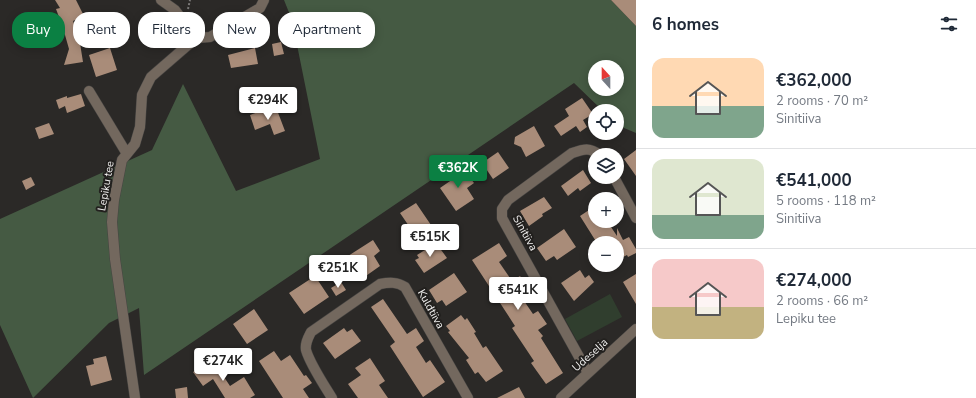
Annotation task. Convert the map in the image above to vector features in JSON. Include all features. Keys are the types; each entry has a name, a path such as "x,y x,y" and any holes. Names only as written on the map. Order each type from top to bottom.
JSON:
{"street":[{"path":"161,0 176,12"},
{"name":"Lepiku tee","path":"205,37 210,36 260,8 264,0"},
{"name":"Lepiku tee","path":"136,398 115,259 112,222 114,200 122,160 135,144 140,127 142,95 151,77 184,48"},
{"path":"89,91 126,154"},
{"name":"Sinitiiva","path":"588,150 582,149 572,153 508,200 502,209 502,218 588,373"},
{"path":"618,184 636,218"},
{"name":"Kuldtiiva","path":"332,398 306,349 307,339 311,332 380,284 387,282 398,283 406,287 468,398"},
{"name":"Udeselja","path":"561,398 636,329"}],"green space":[{"path":"284,0 611,0 636,26 636,133 624,128 624,104 596,104 574,83 144,375 139,308 109,323 33,398 0,325 0,219 152,150 183,84 236,191 320,159 298,48 375,48 375,12 289,12"},
{"path":"610,294 622,317 577,341 565,319"}],"building":[{"path":"55,0 76,0 82,12 73,12 73,48 81,48 83,62 64,65 69,49 65,35 65,12 57,12 56,9 60,8"},
{"path":"611,0 636,0 636,26"},
{"path":"278,43 278,48 282,48 284,54 274,56 272,44"},
{"path":"110,48 117,70 96,77 89,55"},
{"path":"255,48 258,64 231,68 228,55"},
{"path":"81,94 85,106 67,113 65,106 59,109 56,100 67,96 67,98"},
{"path":"582,98 588,107 588,117 583,120 587,127 580,132 576,126 561,136 554,126 569,116 565,109"},
{"path":"268,108 269,112 277,110 285,131 274,135 270,124 255,130 250,115"},
{"path":"49,123 54,134 39,139 35,128"},
{"path":"534,126 545,146 526,157 521,147 514,144 515,137"},
{"path":"636,150 636,176 624,159"},
{"path":"498,152 509,168 493,179 482,163"},
{"path":"455,166 461,174 465,171 474,183 467,188 474,199 456,211 440,188 453,179 448,172"},
{"path":"583,170 588,178 588,184 590,184 580,191 578,188 568,196 561,186"},
{"path":"31,177 35,185 26,190 22,181"},
{"path":"544,197 552,208 542,214 543,216 529,226 520,211"},
{"path":"416,203 431,225 423,230 413,232 400,213"},
{"path":"588,211 588,228 612,228 617,236 593,236 580,216"},
{"path":"617,228 621,236 617,236"},
{"path":"564,229 576,247 557,260 554,256 546,261 537,248"},
{"path":"629,237 636,249 636,253 628,257 627,255 624,256 624,240"},
{"path":"373,240 380,251 374,256 380,266 363,278 348,256"},
{"path":"436,243 447,258 424,273 415,260 419,258 417,255"},
{"path":"499,243 507,256 499,262 512,281 520,276 529,289 520,295 533,314 538,311 547,324 538,330 543,336 541,338 563,373 546,384 531,363 534,361 512,328 515,326 472,260"},
{"path":"580,270 585,278 589,275 594,282 574,301 561,283"},
{"path":"454,273 467,292 446,306 442,300 437,303 429,290"},
{"path":"636,274 636,304 623,282"},
{"path":"315,276 329,297 304,314 289,293"},
{"path":"341,282 346,290 336,296 331,288"},
{"path":"383,299 407,334 416,328 424,341 416,347 426,363 430,360 445,382 423,397 390,346 395,342 371,307"},
{"path":"254,309 268,330 247,344 233,324"},
{"path":"461,315 465,320 467,318 476,332 474,333 483,348 486,346 503,371 486,382 478,372 475,374 466,360 469,358 448,332 450,331 446,326"},
{"path":"344,328 347,332 352,329 361,341 335,359 323,343"},
{"path":"274,351 281,361 290,355 304,376 306,375 312,383 303,389 309,398 283,398 259,361"},
{"path":"106,356 112,380 91,386 86,366 94,364 93,359"},
{"path":"370,358 385,381 379,385 388,398 358,398 348,384 361,375 355,368"},
{"path":"212,359 230,386 244,377 255,395 250,398 225,398 213,379 203,386 193,372"},
{"path":"187,387 188,398 176,398 175,389"},
{"path":"519,387 525,398 497,398"}]}
